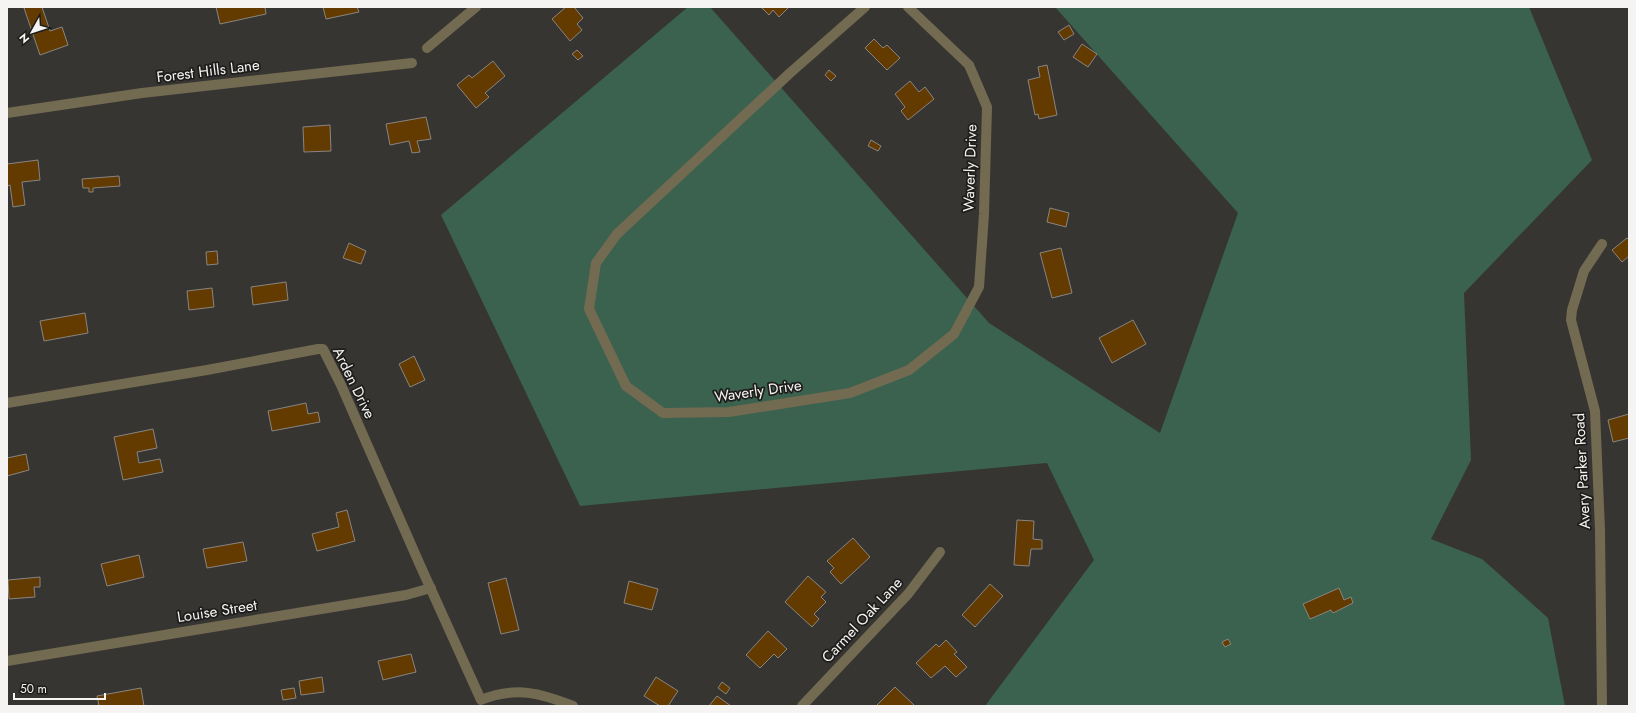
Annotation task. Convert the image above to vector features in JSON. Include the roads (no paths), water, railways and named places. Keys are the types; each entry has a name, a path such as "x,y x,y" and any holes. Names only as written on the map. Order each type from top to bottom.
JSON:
{"street":[{"path":"427,48 476,7"},
{"name":"Waverly Drive","path":"865,7 790,73 617,234 596,263 589,309 626,386 663,413 729,412 850,393 909,370 954,334 979,286 984,214 986,107 969,65 908,7"},
{"name":"Forest Hills Lane","path":"7,113 142,93 412,63"},
{"name":"Avery Parker Road","path":"1602,244 1584,270 1572,310 1571,320 1595,411 1600,530 1602,706"},
{"name":"Arden Drive","path":"7,403 323,349 341,385 481,700 499,694 520,691 544,696 573,706"},
{"name":"Carmel Oak Lane","path":"802,706 908,594 940,552"},
{"name":"Louise Street","path":"7,661 406,595 431,588"}]}
